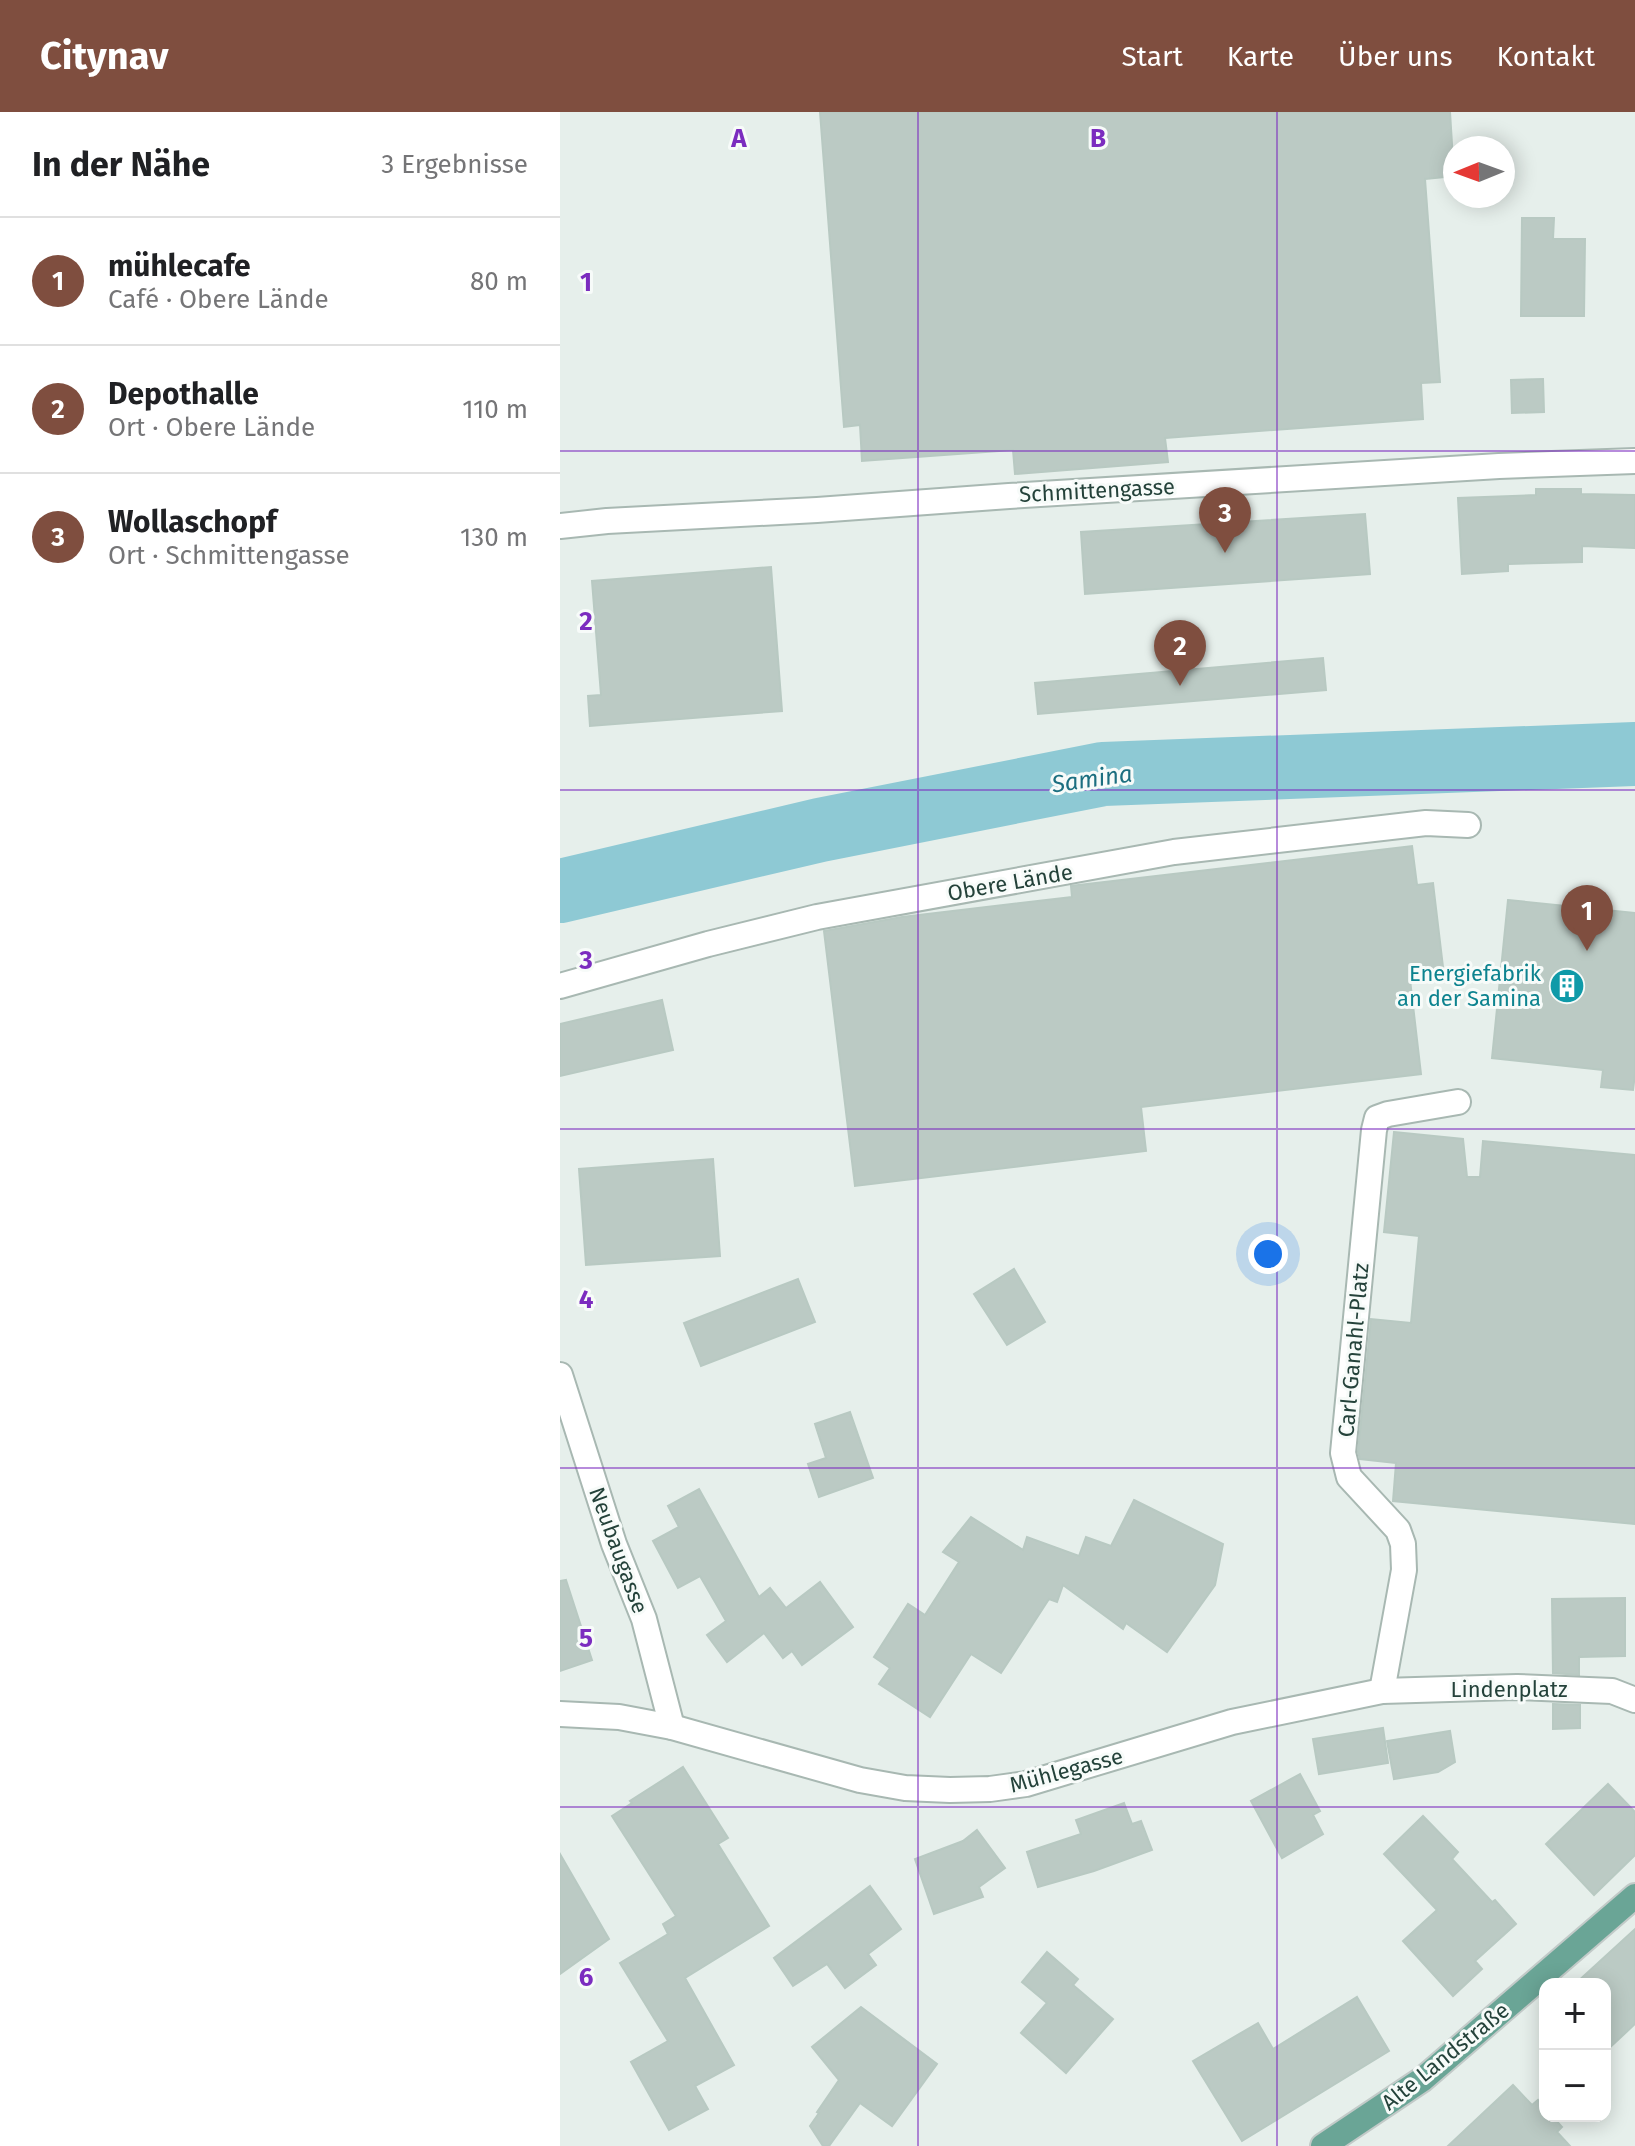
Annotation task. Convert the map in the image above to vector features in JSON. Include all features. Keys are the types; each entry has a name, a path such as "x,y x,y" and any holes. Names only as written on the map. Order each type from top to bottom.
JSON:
{"main road":[{"name":"Alte Landstraße","path":"1323,2146 1423,2079 1635,1896"}],"street":[{"name":"Schmittengasse","path":"560,526 1488,466 1635,461"},
{"name":"Obere Lände","path":"560,986 817,917 1174,852 1426,823 1468,825"},
{"name":"Carl-Ganahl-Platz","path":"1382,1691 1404,1570 1403,1544 1398,1530 1349,1477 1343,1453 1374,1130 1377,1118 1388,1114 1458,1102"},
{"name":"Neubaugasse","path":"560,1375 614,1544 644,1619 672,1727"},
{"name":"Lindenplatz","path":"1382,1691 1517,1687 1612,1691 1635,1700"},
{"name":"Mühlegasse","path":"560,1714 619,1717 672,1727 860,1780 905,1788 990,1789 1026,1784 1232,1722 1382,1691"}],"building":[{"path":"820,112 1450,112 1452,136 1443,136 1443,177 1425,179 1440,382 1421,383 1423,419 1165,438 1168,462 1015,474 1013,450 862,461 860,425 844,427"},
{"path":"1522,218 1554,218 1553,239 1585,239 1584,316 1521,316"},
{"path":"1543,379 1544,412 1512,413 1511,380"},
{"path":"1536,489 1581,489 1581,494 1635,495 1635,548 1582,546 1582,562 1508,564 1508,571 1462,574 1458,498 1536,495"},
{"path":"1365,514 1370,574 1085,594 1081,532"},
{"path":"771,567 782,711 590,726 588,696 601,695 592,581"},
{"path":"1323,658 1326,690 1038,714 1035,683"},
{"path":"1412,846 1417,885 1433,883 1443,967 1409,971 1421,1074 1141,1107 1146,1151 855,1186 824,931 902,917 1072,897 1071,886"},
{"name":"Energiefabrik an der Samina","path":"1508,900 1635,913 1633,1090 1601,1087 1603,1070 1492,1058"},
{"path":"662,1000 673,1050 560,1076 560,1024"},
{"path":"1394,1132 1463,1139 1467,1177 1480,1177 1483,1141 1635,1155 1635,1524 1393,1501 1396,1463 1360,1459 1358,1452 1371,1319 1411,1323 1419,1236 1384,1232"},
{"path":"713,1159 720,1256 586,1265 579,1169"},
{"path":"1014,1269 1045,1322 1007,1345 974,1294"},
{"path":"798,1279 815,1322 701,1366 684,1323"},
{"path":"850,1412 873,1478 819,1497 808,1464 826,1458 815,1424"},
{"path":"699,1489 759,1597 770,1588 786,1608 820,1582 853,1627 802,1665 792,1651 783,1658 764,1633 727,1662 707,1635 726,1621 700,1576 678,1588 653,1541 679,1527 668,1506"},
{"path":"1134,1500 1223,1544 1215,1585 1167,1652 1126,1623 1123,1629 1063,1585 1057,1602 1049,1599 1001,1673 971,1654 930,1717 879,1684 890,1668 874,1657 908,1604 925,1615 959,1562 943,1552 971,1517 1023,1550 1027,1537 1079,1556 1086,1537 1111,1546"},
{"path":"566,1580 592,1660 560,1671 560,1581"},
{"path":"1625,1598 1625,1656 1579,1657 1579,1675 1553,1673 1552,1599"},
{"path":"1553,1704 1580,1705 1580,1728 1553,1729"},
{"path":"1383,1728 1388,1763 1319,1774 1313,1739"},
{"path":"1450,1731 1455,1762 1438,1772 1394,1779 1387,1741"},
{"path":"683,1767 728,1838 718,1844 769,1926 685,1978 734,2065 695,2086 708,2109 669,2130 631,2062 668,2041 620,1963 668,1934 663,1924 676,1916 612,1816"},
{"path":"1300,1774 1320,1811 1313,1815 1323,1834 1282,1858 1251,1801"},
{"path":"1608,1784 1635,1812 1635,1855 1594,1895 1546,1844"},
{"path":"1124,1803 1132,1824 1141,1821 1152,1850 1038,1887 1027,1852 1081,1834 1076,1820"},
{"path":"1423,1816 1458,1852 1452,1859 1516,1924 1475,1961 1482,1969 1453,1996 1403,1941 1437,1910 1384,1854"},
{"path":"977,1830 1005,1868 979,1887 983,1897 934,1914 915,1859 963,1841"},
{"path":"560,1854 609,1939 560,1974"},
{"path":"870,1886 901,1929 868,1954 876,1965 845,1988 827,1964 793,1986 774,1958"},
{"path":"1635,1929 1635,2024 1611,2046 1611,1978 1582,1978"},
{"path":"1047,1952 1078,1979 1073,1985 1113,2019 1066,2073 1021,2033 1047,2003 1022,1982"},
{"path":"1357,1997 1389,2051 1242,2141 1193,2061 1258,2023 1273,2049"},
{"path":"861,2007 937,2064 892,2126 860,2103 829,2146 823,2146 810,2126 839,2080 812,2047"},
{"path":"1513,2085 1532,2105 1538,2100 1539,2122 1557,2122 1562,2127 1557,2132 1570,2146 1448,2146"}],"waterway":[{"name":"Samina","path":"560,891 820,830 1103,774 1635,754"}],"place":[{"name":"Wollaschopf","path":"1225,553"},
{"name":"Depothalle","path":"1180,686"},
{"name":"mühlecafe","path":"1587,951"},
{"name":"Energiefabrik an der Samina","path":"1567,986"}]}
